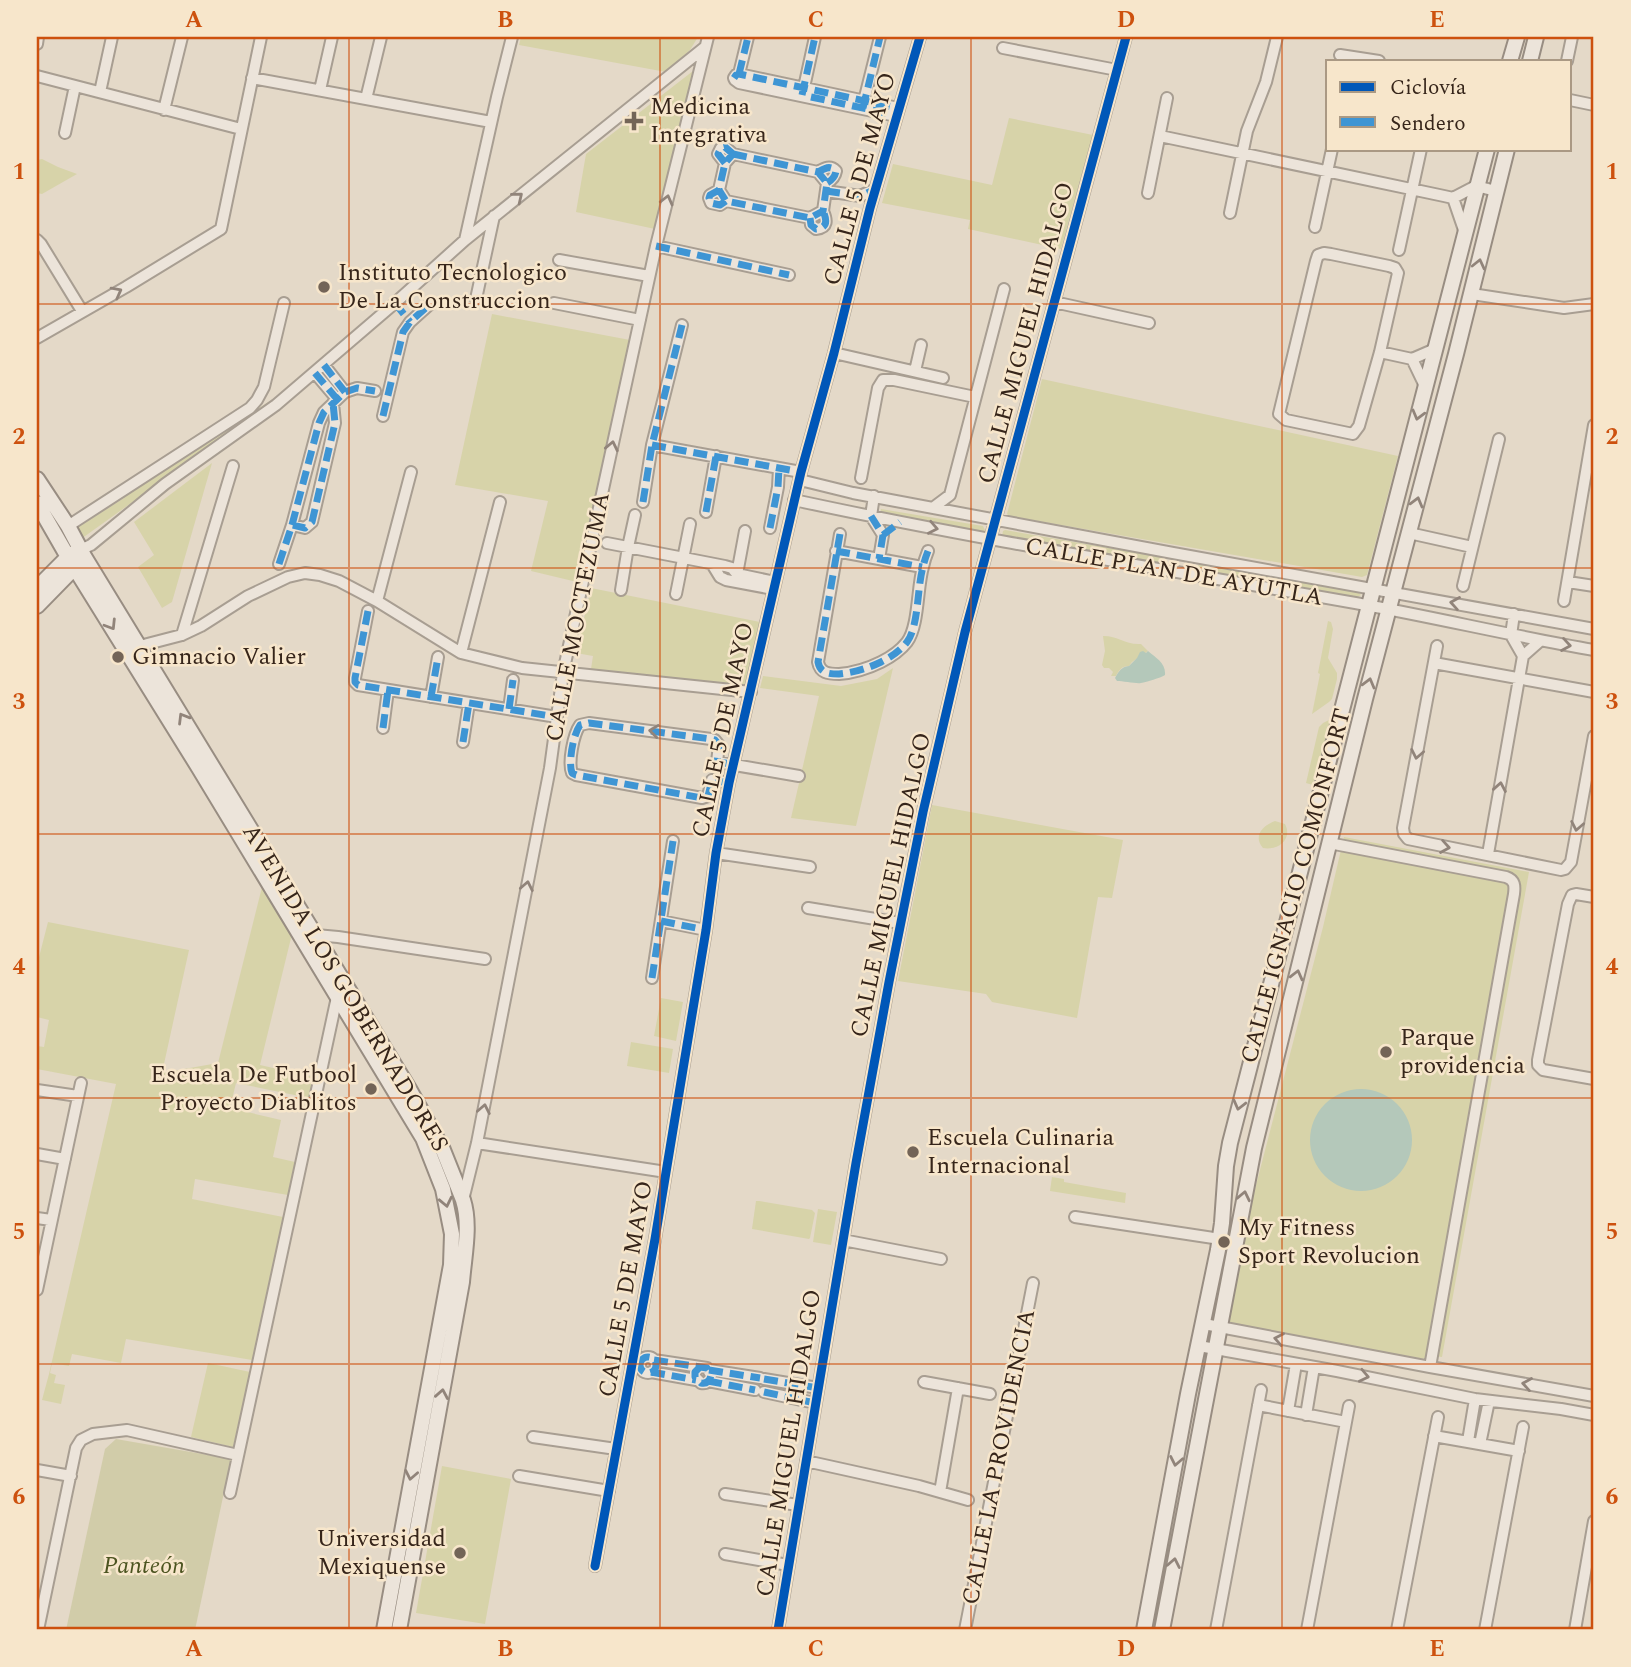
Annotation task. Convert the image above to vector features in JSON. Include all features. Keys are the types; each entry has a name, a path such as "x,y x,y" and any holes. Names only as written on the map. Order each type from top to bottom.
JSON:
{"main road":[{"path":"1510,60 1517,37"},
{"path":"1530,60 1536,37"},
{"name":"CALLE IGNACIO COMONFORT","path":"1144,1630 1220,1239 1230,1143 1487,150"},
{"name":"CALLE IGNACIO COMONFORT","path":"1162,1630 1254,1148 1329,843 1472,294 1507,150"},
{"name":"AVENIDA LOS GOBERNADORES","path":"37,479 68,526 80,555 133,648 293,910 337,997 423,1138 443,1189 451,1223 451,1265 399,1630"},
{"name":"AVENIDA LOS GOBERNADORES","path":"37,503 80,555"},
{"path":"37,588 80,555"},
{"path":"37,606 80,555"},
{"name":"AVENIDA LOS GOBERNADORES","path":"293,910 316,935 409,1089 435,1134 465,1207 462,1282 384,1630"}],"street":[{"path":"37,44 38,37"},
{"path":"100,92 112,37"},
{"path":"164,110 182,37"},
{"path":"37,338 221,229 261,37"},
{"path":"320,90 332,37"},
{"path":"366,99 381,37"},
{"path":"465,240 512,37"},
{"path":"748,37 739,74 897,112"},
{"path":"803,91 815,37"},
{"path":"864,104 880,37"},
{"name":"CALLE 5 DE MAYO","path":"595,1566 666,1172 716,853 733,764 794,500 870,208 920,37"},
{"name":"CALLE MIGUEL HIDALGO","path":"778,1630 843,1240 900,923 926,799 965,632 1126,37"},
{"path":"1230,213 1251,116 1271,66 1278,37"},
{"path":"1567,60 1572,37"},
{"path":"80,555 165,484 276,405 465,240 706,42"},
{"name":"CALLE MOCTEZUMA","path":"463,1200 477,1143 547,781 563,673 649,276 706,42"},
{"path":"1003,48 1117,69"},
{"path":"1340,55 1372,60"},
{"path":"37,76 241,129"},
{"path":"252,78 491,122"},
{"path":"65,132 75,86"},
{"path":"1148,193 1167,98"},
{"path":"1572,100 1594,105"},
{"path":"1160,136 1453,198 1476,186 1496,191"},
{"path":"1315,227 1332,150"},
{"path":"1399,250 1422,150"},
{"path":"827,187 823,211 810,218 726,201 719,190 729,158 818,172 827,187 860,196 870,208"},
{"path":"860,196 876,189"},
{"path":"1453,198 1465,233"},
{"path":"476,299 494,216"},
{"path":"37,240 82,311"},
{"path":"656,246 789,275"},
{"path":"1331,254 1395,268 1398,273 1397,281 1380,352 1359,426 1353,434 1286,420 1279,414 1318,255 1331,254"},
{"path":"559,260 649,276"},
{"path":"934,508 950,495 1004,289"},
{"path":"1472,294 1564,308 1594,304"},
{"path":"1054,302 1149,323"},
{"path":"68,526 250,408 264,387 284,303"},
{"path":"396,303 410,322"},
{"path":"554,303 640,320"},
{"path":"383,416 403,332 430,304"},
{"path":"643,502 652,444 682,325"},
{"path":"915,371 921,345"},
{"path":"1380,352 1412,359 1435,349"},
{"path":"834,353 943,378"},
{"path":"1412,359 1426,386"},
{"path":"292,525 305,528 312,522 335,423 338,398 319,369"},
{"path":"861,478 877,387 883,380 975,397"},
{"path":"279,564 324,412 338,398 357,388 375,391"},
{"path":"1564,601 1594,425"},
{"path":"1463,586 1499,439"},
{"path":"652,444 779,468 800,480"},
{"path":"706,512 716,456"},
{"path":"182,635 233,466"},
{"path":"770,528 779,468"},
{"path":"377,601 411,472"},
{"path":"778,487 800,480"},
{"name":"CALLE PLAN DE AYUTLA","path":"800,480 853,493 1173,553 1593,627"},
{"path":"851,512 853,493"},
{"path":"950,495 962,512"},
{"path":"874,496 871,516 883,535 879,559"},
{"name":"CALLE PLAN DE AYUTLA","path":"794,500 990,539 1368,606 1594,650"},
{"path":"461,653 500,502"},
{"path":"621,590 635,514"},
{"path":"883,535 900,522"},
{"path":"676,594 690,524"},
{"path":"737,574 745,531"},
{"path":"1409,533 1472,547"},
{"path":"839,534 818,662 819,667 829,673 846,673 874,665 892,656 909,640 914,626 922,567 928,551"},
{"path":"607,544 732,568 737,574 774,585"},
{"path":"836,551 922,567"},
{"name":"CALLE PLAN DE AYUTLA","path":"1170,572 1173,553"},
{"name":"CALLE PLAN DE AYUTLA","path":"1188,575 1191,555"},
{"path":"712,564 720,577 726,580 774,585"},
{"path":"133,648 182,635 248,596 288,577 305,573 339,581 461,653 522,668 751,692"},
{"path":"1568,582 1594,586"},
{"path":"1478,629 1481,608"},
{"path":"368,611 355,678 358,685 557,717"},
{"path":"1514,614 1511,635 1523,656"},
{"path":"1488,855 1523,656 1540,641"},
{"path":"1437,646 1403,828 1408,839 1561,870 1568,867 1594,736"},
{"path":"431,697 438,657"},
{"path":"1434,663 1594,692"},
{"path":"509,709 513,680"},
{"path":"383,728 388,690"},
{"path":"463,742 469,703"},
{"path":"729,783 712,780 708,796 702,798 572,774 570,766 576,731 580,725 589,723 711,738 719,745 717,762 799,776"},
{"path":"652,978 673,841"},
{"path":"1329,843 1506,877 1514,884 1430,1367"},
{"path":"716,853 810,867"},
{"path":"1594,897 1572,895 1568,904 1538,1060 1538,1065 1543,1070 1594,1079"},
{"path":"808,908 900,923"},
{"path":"661,921 706,930"},
{"path":"316,935 485,959"},
{"path":"230,1493 337,997"},
{"path":"38,1283 81,1083"},
{"path":"37,1090 78,1096"},
{"path":"477,1143 666,1172"},
{"path":"37,1154 65,1159"},
{"path":"1075,1217 1220,1239"},
{"path":"37,1218 51,1220"},
{"path":"843,1240 941,1259"},
{"name":"CALLE LA PROVIDENCIA","path":"965,1630 1033,1283"},
{"path":"1204,1324 1589,1395 1580,1413"},
{"path":"1306,1415 1305,1365 1308,1345"},
{"path":"1199,1346 1475,1399 1594,1415"},
{"path":"1337,1371 1341,1351"},
{"path":"815,1403 760,1391 703,1375 653,1360 647,1357 640,1365 644,1372 703,1375 762,1379 818,1388"},
{"path":"1288,1411 1305,1365"},
{"path":"760,1391 754,1383 762,1379"},
{"path":"924,1382 990,1394"},
{"path":"940,1492 958,1388"},
{"path":"1216,1630 1261,1390"},
{"path":"1561,1409 1564,1391"},
{"path":"1468,1441 1475,1399"},
{"path":"1480,1444 1489,1401"},
{"path":"1258,1405 1346,1422"},
{"path":"1307,1630 1349,1406"},
{"path":"1397,1630 1438,1417"},
{"path":"1485,1630 1523,1427"},
{"path":"38,1630 76,1448 81,1440 93,1434 133,1431 238,1455"},
{"path":"1434,1436 1519,1451"},
{"path":"533,1437 616,1449"},
{"path":"806,1461 919,1486 968,1500"},
{"path":"37,1470 71,1476"},
{"path":"519,1476 608,1491"},
{"path":"726,1494 798,1505"},
{"path":"1575,1630 1594,1521"},
{"path":"724,1554 788,1565"}],"shaded area":[{"path":"521,37 698,37 690,50 666,72 519,45"},
{"path":"693,71 655,229 576,212 586,154"},
{"path":"1009,118 1093,135 1061,249 968,229 970,220 882,203 893,164 992,185"},
{"path":"42,159 77,174 42,194 37,193 37,160"},
{"path":"492,314 630,340 577,582 531,571 548,501 455,485"},
{"path":"1042,379 1398,456 1367,575 1362,577 1009,516 1007,514"},
{"path":"272,402 81,539 75,529 124,498 122,493"},
{"path":"212,463 172,602 162,608 138,567 154,555 134,522"},
{"path":"881,509 983,526 985,530 983,533 880,515"},
{"path":"1005,530 1162,557 1165,561 1160,564 1002,536"},
{"path":"1200,564 1357,591 1361,595 1356,598 1198,571 1196,567"},
{"path":"591,588 760,622 746,687 591,669 593,656 576,653"},
{"path":"1328,621 1333,629 1328,658 1337,673 1337,679 1332,699 1312,714 1320,674 1318,673"},
{"path":"1103,636 1141,644 1148,651 1121,669 1116,676 1111,676 1113,672 1102,665 1105,651"},
{"path":"1143,651 1148,651 1160,661 1165,675 1141,683 1117,681 1115,678 1120,670 1129,666"},
{"path":"893,668 856,826 791,818 819,696 760,688 763,676 841,686 877,679"},
{"path":"1331,719 1313,785 1306,783 1319,727"},
{"path":"932,805 1123,840 1112,898 1098,897 1077,1018 992,1002 986,994 898,981"},
{"path":"1275,821 1285,824 1286,839 1274,848 1263,848 1259,839 1260,832"},
{"name":"Parque providencia","path":"1344,837 1529,872 1442,1357 1426,1355 1425,1359 1227,1326 1247,1220"},
{"path":"262,887 292,934 260,1065 313,1077 309,1098 236,1083 230,1108 281,1120 273,1157 295,1162 288,1195 195,1179 192,1199 283,1217 252,1360 126,1339 121,1363 72,1354 69,1366 52,1363 50,1373 56,1375 54,1383 65,1385 61,1404 42,1400 116,1084 37,1069 37,1046 44,1047 49,1020 37,1017 37,965 48,922 189,950 162,1073 218,1063"},
{"path":"661,998 683,1002 676,1041 654,1036"},
{"path":"631,1042 673,1049 669,1073 627,1066"},
{"path":"1361,1089 1381,1093 1397,1104 1408,1120 1412,1140 1408,1160 1397,1176 1381,1187 1361,1191 1341,1187 1325,1176 1314,1160 1310,1140 1314,1120 1325,1104 1341,1093"},
{"path":"1052,1177 1064,1179 1064,1182 1126,1193 1125,1203 1050,1191"},
{"path":"756,1201 812,1210 815,1213 810,1238 752,1229"},
{"path":"818,1209 837,1212 831,1245 813,1242"},
{"path":"208,1363 250,1372 233,1447 191,1437"},
{"name":"Universidad Mexiquense","path":"442,1466 511,1479 485,1624 416,1613"}],"green space":[{"name":"Panteón","path":"116,1439 231,1459 195,1630 66,1630 105,1449"}],"marked path":[{"path":"739,74 748,37"},
{"path":"802,95 815,37"},
{"path":"863,108 880,37"},
{"path":"734,78 739,74 898,108"},
{"path":"811,97 886,113"},
{"path":"725,163 718,154 721,148 725,147 733,154"},
{"path":"733,154 818,172 827,183 823,211 810,218 726,201 719,190 725,163 733,154"},
{"path":"818,172 825,168 836,171 827,183"},
{"path":"826,191 860,196 876,189"},
{"path":"719,190 710,195 711,203 720,205 726,201"},
{"path":"810,218 811,225 816,229 823,227 826,220 823,211"},
{"path":"656,246 789,275"},
{"path":"395,303 410,322"},
{"path":"383,416 403,332 430,304"},
{"path":"643,502 652,445 682,325"},
{"path":"324,365 345,392"},
{"path":"315,373 337,399"},
{"path":"292,525 324,412 345,392 357,388 375,391"},
{"path":"279,564 292,525 305,528 312,522 335,423 333,403"},
{"path":"652,445 801,472"},
{"path":"706,512 716,456"},
{"path":"770,528 779,468"},
{"path":"871,516 883,535 879,559"},
{"path":"883,535 900,522"},
{"path":"840,534 818,662 821,669 828,673 844,673 871,666 892,656 907,642 914,626 921,575 928,551"},
{"path":"836,551 922,567"},
{"path":"368,611 355,678 358,685 557,717"},
{"path":"431,697 438,657"},
{"path":"509,709 513,680"},
{"path":"383,728 388,690"},
{"path":"463,742 469,703"},
{"path":"729,783 712,780 708,796 702,798 576,775 571,768 573,742 580,725 589,723 711,739 719,745 717,762 733,764"},
{"path":"652,978 673,841"},
{"path":"661,921 706,930"},
{"path":"648,1357 656,1365 648,1373 640,1365 648,1357"},
{"path":"654,1360 707,1368 711,1375 707,1382 701,1383 695,1377 699,1368"},
{"path":"709,1370 760,1378"},
{"path":"651,1372 696,1380"},
{"path":"764,1379 818,1388"},
{"path":"708,1381 755,1390"},
{"path":"764,1392 815,1403"}],"cycle path":[{"path":"595,1566 655,1239 729,783 801,472 870,208 920,37"},
{"path":"778,1630 856,1163 923,812 965,632 1126,37"}],"place":[{"name":"Medicina Integrativa","path":"634,121"},
{"name":"Instituto Tecnologico De La Construccion","path":"324,287"},
{"name":"Gimnacio Valier","path":"118,657"},
{"name":"Parque providencia","path":"1386,1052"},
{"name":"Escuela De Futbool Proyecto Diablitos","path":"371,1089"},
{"name":"Escuela Culinaria Internacional","path":"913,1152"},
{"name":"My Fitness Sport Revolucion","path":"1224,1242"},
{"name":"Universidad Mexiquense","path":"460,1553"}]}
